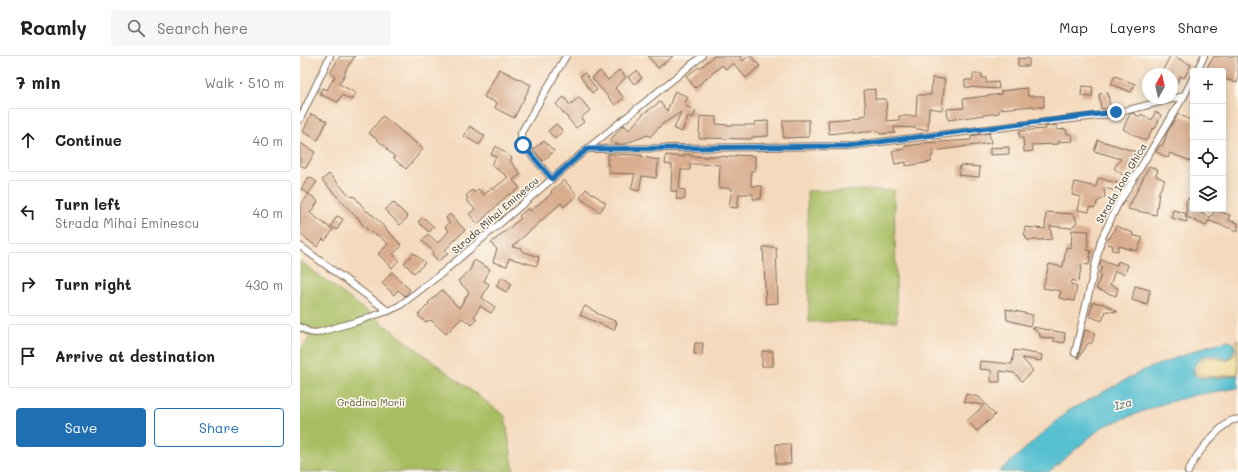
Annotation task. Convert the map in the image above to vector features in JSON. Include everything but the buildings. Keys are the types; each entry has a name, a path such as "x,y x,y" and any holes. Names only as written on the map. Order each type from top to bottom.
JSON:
{"street":[{"path":"300,119 330,56"},
{"path":"552,179 523,145 520,139 521,134 566,56"},
{"name":"Strada Mihai Eminescu","path":"300,327 309,332 316,333 355,322 399,306 442,273 587,149 702,56"},
{"path":"1198,68 1203,56"},
{"name":"Strada Ioan Ghica","path":"1075,353 1101,240 1117,206 1190,84"},
{"path":"587,149 847,146 1097,116 1184,96"},
{"path":"300,246 388,311"},
{"path":"1188,472 1191,465 1217,433 1230,420 1238,419"}],"green space":[{"path":"894,190 897,321 809,322 807,191"},
{"name":"Grădina Morii","path":"300,261 505,416 514,472 300,472 300,350 310,337 300,330"}],"sand":[{"path":"1238,339 1238,374 1212,377 1194,373 1203,359 1210,357 1227,361 1237,352 1234,343"}],"water":[{"name":"Iza","path":"1230,341 1235,345 1234,351 1229,359 1206,355 1197,362 1193,370 1195,376 1205,378 1238,375 1238,388 1195,395 1162,404 1102,427 1049,472 999,472 1068,411 1144,370 1210,345"}],"route":[{"path":"523,145 552,179 587,149 847,146 1097,116 1116,112"}]}
